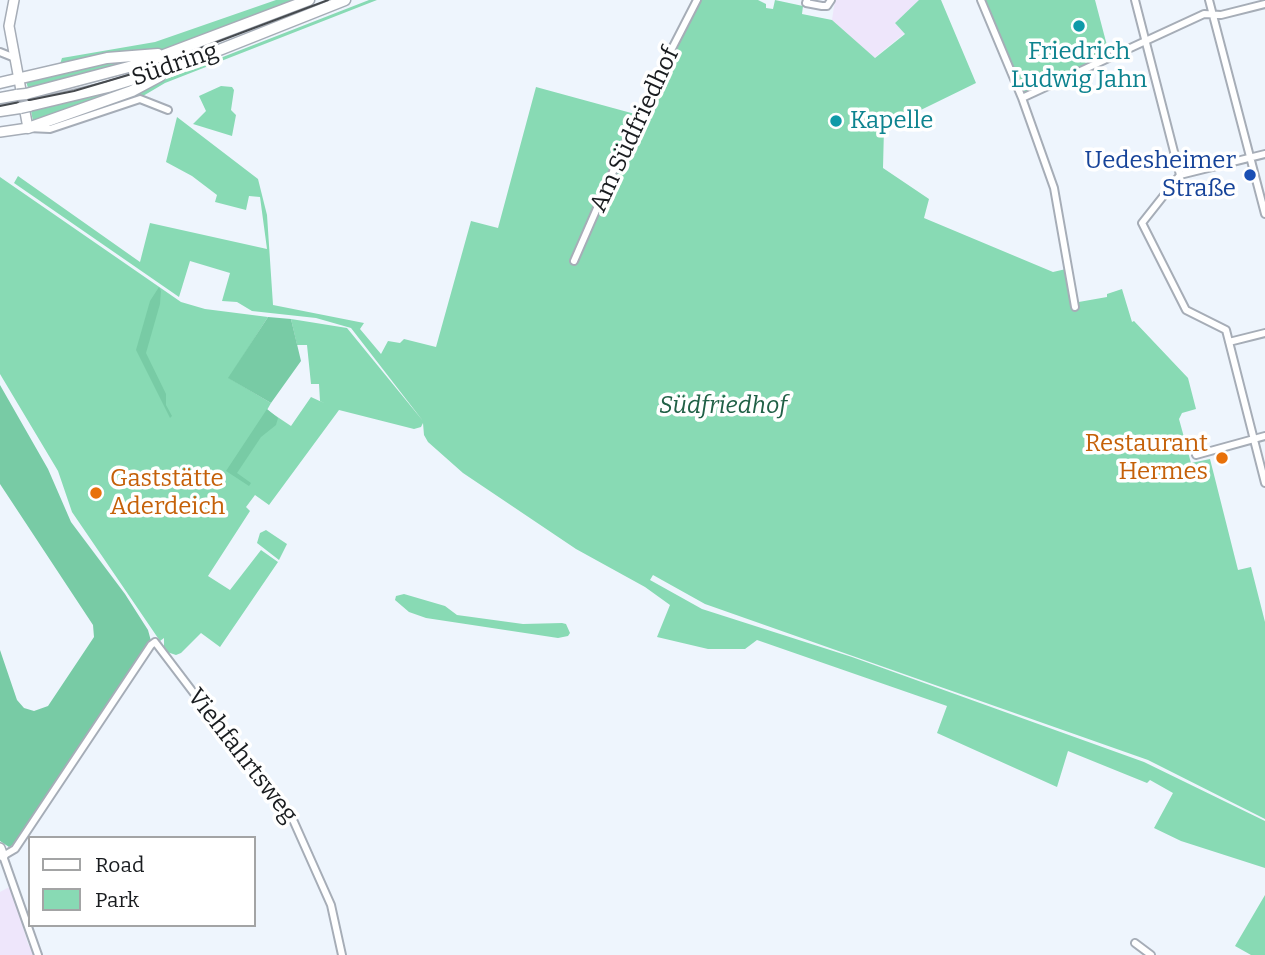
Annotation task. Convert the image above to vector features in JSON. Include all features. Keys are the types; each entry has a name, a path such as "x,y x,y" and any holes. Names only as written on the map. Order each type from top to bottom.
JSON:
{"main road":[{"name":"Südring","path":"0,98 105,75 172,53 309,0"},
{"name":"Südring","path":"0,111 108,87 189,62 345,0"},
{"path":"0,83 19,76 107,58 172,53"},
{"path":"29,128 132,91 189,62"}],"street":[{"path":"14,0 8,20 29,128"},
{"name":"Am Südfriedhof","path":"574,261 632,128 643,119 663,66 697,0"},
{"path":"807,0 806,3 822,6 827,6 831,0"},
{"path":"981,0 1023,99 1055,188 1075,307"},
{"path":"1135,0 1180,175"},
{"path":"1209,0 1265,214"},
{"path":"1023,99 1204,14 1213,15 1265,4"},
{"path":"0,52 15,58"},
{"path":"0,132 29,128 43,131 134,100 149,100 168,110"},
{"path":"1265,154 1180,175 1142,220 1144,231 1186,310 1226,330 1265,483"},
{"path":"1229,342 1265,333"},
{"path":"1196,455 1265,436"},
{"name":"Viehfahrtsweg","path":"2,852 15,849 150,645 157,642 194,695 275,792 295,822 331,905 342,955"},
{"path":"2,852 28,926"},
{"path":"28,927 38,955"},
{"path":"1135,943 1151,955"}],"shaded area":[{"path":"835,0 920,0 895,23 905,33 874,58 832,20"},
{"path":"11,886 28,944 35,955 0,955 0,892"}],"green space":[{"path":"276,0 300,0 172,51 71,80 28,88 24,74 60,64 62,58 155,42"},
{"path":"369,0 377,0 165,83 143,96 38,129"},
{"name":"Südfriedhof","path":"700,0 758,0 766,4 766,8 773,9 775,0 803,6 802,14 832,20 875,58 905,34 895,23 919,0 941,0 976,83 884,128 883,168 929,199 924,218 1053,272 1066,269 1073,303 1107,297 1107,294 1122,289 1132,322 1134,321 1188,378 1196,409 1182,413 1179,419 1191,463 1210,459 1238,570 1251,567 1265,622 1265,819 1148,760 705,604 653,575 650,580 702,609 852,657 1144,762 1265,821 1265,868 1181,841 1154,828 1173,793 1150,780 1147,783 1068,751 1057,787 937,733 947,706 757,640 745,649 708,649 657,637 670,605 645,587 576,549 463,473 428,442 423,423 421,427 414,429 339,410 269,505 255,495 246,507 250,511 208,576 230,590 261,550 278,562 220,647 201,633 181,653 176,655 164,651 164,638 160,641 72,512 58,471 0,374 0,177 181,302 205,309 268,317 229,378 271,403 267,410 291,426 311,397 324,403 320,401 319,384 311,384 307,345 297,345 291,319 347,328 423,421 351,328 316,318 252,311 237,302 222,301 230,273 190,261 179,297 14,183 18,176 140,262 150,223 267,249 260,197 249,196 246,210 215,202 217,195 192,176 166,162 177,117 258,179 267,215 273,305 364,323 360,329 381,354 388,341 400,343 404,339 436,347 471,221 498,228 536,87 646,117 664,69"},
{"path":"984,0 1095,0 1110,57 1025,94"},
{"path":"144,82 34,123 33,121 31,111"},
{"path":"221,86 232,87 234,90 231,110 236,115 232,136 193,124 206,111 199,96"},
{"path":"159,287 160,304 146,353 166,394 166,405 172,416 170,418 136,350 150,301"},
{"path":"268,317 291,319 301,361 271,403 228,378"},
{"path":"0,385 48,469 71,522 125,594 148,630 151,641 17,843 9,847 0,841 0,650 17,700 24,708 34,711 48,706 94,637 93,625 0,484"},
{"path":"267,409 278,418 276,425 261,437 237,473 251,483 249,486 226,471"},
{"path":"266,530 287,544 279,560 257,543 260,533"},
{"path":"404,594 445,606 457,615 523,624 562,623 566,624 570,633 558,638 426,618 409,612 395,600 396,596"},
{"path":"1265,895 1265,955 1251,955 1235,946"}],"tram line":[{"path":"0,106 74,91 135,73 328,0"}],"place":[{"name":"Friedrich Ludwig Jahn","path":"1079,26"},
{"name":"Kapelle","path":"836,121"},
{"name":"Uedesheimer Straße","path":"1250,175"},
{"name":"Restaurant Hermes","path":"1222,458"},
{"name":"Gaststätte Aderdeich","path":"96,493"}]}
